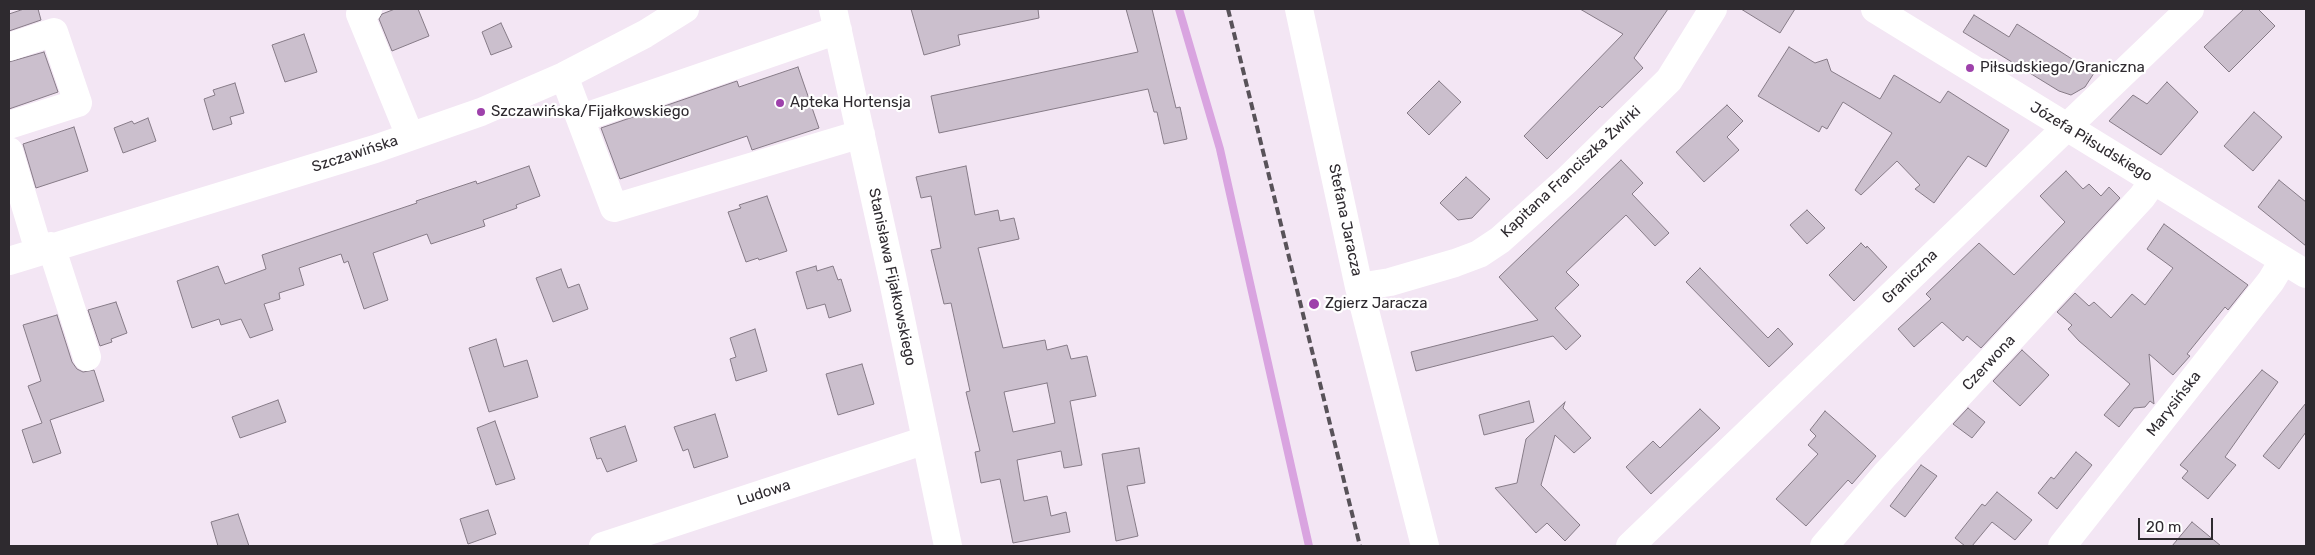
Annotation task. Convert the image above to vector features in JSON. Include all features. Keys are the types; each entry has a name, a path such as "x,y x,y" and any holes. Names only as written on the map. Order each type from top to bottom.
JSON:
{"street":[{"path":"368,9 360,14 410,136"},
{"name":"Szczawińska","path":"9,261 482,112 564,76 645,34 684,9"},
{"name":"Stefana Jaracza","path":"1300,9 1359,287 1425,546"},
{"name":"Kapitana Franciszka Żwirki","path":"1359,287 1390,282 1455,263 1479,254 1500,240 1567,180 1668,80 1713,9"},
{"name":"Józefa Piłsudskiego","path":"1875,9 2295,267"},
{"name":"Graniczna","path":"1630,546 2190,9"},
{"path":"582,118 835,20"},
{"name":"Stanisława Fijałkowskiego","path":"835,20 948,546"},
{"path":"9,47 54,32 78,103 9,125"},
{"path":"564,76 582,118 614,208 861,134"},
{"path":"9,151 87,357"},
{"name":"Czerwona","path":"1824,546 1885,475 2142,197 2154,180"},
{"name":"Marysińska","path":"2062,546 2271,281 2295,267"},
{"name":"Ludowa","path":"603,546 926,440"}],"building":[{"path":"24,9 38,9 41,20 9,31 9,14"},
{"path":"395,9 418,9 429,36 392,51 379,19 382,14"},
{"path":"911,9 1038,9 1039,18 958,35 960,45 924,55"},
{"path":"1126,9 1152,9 1176,108 1180,107 1187,139 1164,144 1157,112 1154,112 1148,89 939,133 931,96 1138,52"},
{"path":"1580,9 1668,9 1634,58 1643,68 1602,108 1600,106 1547,159 1524,136 1623,34"},
{"path":"1741,9 1795,9 1780,33"},
{"path":"2244,9 2258,9 2275,26 2229,72 2204,47"},
{"path":"1974,15 2009,37 2017,24 2094,73 2085,87 2071,95 2059,91 1963,32"},
{"path":"501,23 512,47 491,55 482,32"},
{"path":"304,34 317,72 285,82 272,45"},
{"path":"1789,47 1815,63 1827,59 1831,71 1880,99 1894,75 1940,103 1948,91 2009,130 1986,167 1968,156 1934,203 1915,189 1920,185 1897,161 1861,195 1855,190 1892,133 1843,102 1827,129 1822,126 1819,132 1758,96"},
{"path":"44,52 58,92 9,109 9,62"},
{"path":"798,67 819,128 752,150 747,136 620,179 601,128 737,81 739,87"},
{"path":"1439,81 1461,102 1429,135 1407,113"},
{"path":"2167,82 2198,112 2161,155 2109,121 2133,95 2147,104"},
{"path":"235,83 244,113 230,117 232,124 213,130 204,99 215,95 213,90"},
{"path":"1727,105 1743,121 1727,137 1739,150 1704,182 1676,152"},
{"path":"2254,112 2282,137 2253,171 2224,146"},
{"path":"148,118 156,141 123,153 114,128 132,121 134,124"},
{"path":"74,127 88,171 36,188 23,144"},
{"path":"1621,160 1643,183 1632,194 1669,233 1655,246 1626,215 1566,272 1579,285 1555,308 1581,336 1566,350 1553,336 1416,371 1411,352 1538,320 1499,277"},
{"path":"529,166 540,196 516,205 517,208 483,220 485,226 431,244 427,234 373,253 388,300 364,309 348,261 344,263 341,254 299,268 304,285 279,293 280,299 264,304 273,330 250,338 241,319 221,325 219,319 192,328 177,281 218,266 225,284 266,269 262,255 417,203 416,201 476,181 477,184"},
{"path":"966,166 975,215 998,210 1000,221 1014,218 1019,239 978,248 1003,348 1045,340 1047,350 1067,345 1071,359 1087,356 1096,396 1070,401 1082,465 1064,468 1061,451 1017,460 1024,501 1047,496 1051,516 1066,512 1070,532 1013,543 1000,479 981,483 975,452 980,451 966,392 970,391 951,303 944,304 931,250 941,248 931,196 921,198 916,177","holes":["1047,383 1055,423 1013,432 1004,392"]},
{"path":"2066,171 2083,189 2089,184 2101,196 2109,187 2120,198 1981,348 1967,336 1963,341 1942,322 1914,347 1898,329 1931,299 1926,294 1979,243 2014,275 2065,222 2040,196"},
{"path":"1466,177 1490,199 1472,218 1458,220 1440,203"},
{"path":"2279,180 2306,202 2306,246 2258,207"},
{"path":"767,196 787,251 746,262 728,212 741,208 739,205"},
{"path":"1807,210 1825,228 1807,244 1790,225"},
{"path":"2164,224 2248,285 2228,310 2225,307 2187,354 2190,356 2173,375 2149,354 2154,404 2150,401 2145,407 2134,408 2119,427 2104,415 2130,384 2079,341 2068,329 2072,325 2057,312 2075,293 2089,306 2094,302 2111,318 2132,294 2145,305 2173,268 2147,249"},
{"path":"1861,243 1866,248 1867,246 1887,267 1854,301 1829,275"},
{"path":"816,266 817,271 833,266 838,280 841,279 851,311 829,318 825,304 807,309 796,272"},
{"path":"1700,268 1768,338 1778,328 1793,344 1769,367 1686,282"},
{"path":"561,269 568,288 579,284 588,309 553,322 536,278"},
{"path":"116,302 127,333 111,339 112,342 100,346 88,310"},
{"path":"57,315 72,362 77,369 83,372 94,370 104,401 50,420 61,453 33,463 22,430 42,423 28,386 41,381 23,325"},
{"path":"755,329 767,371 736,381 730,359 736,357 730,338"},
{"path":"496,339 504,367 527,360 538,397 489,412 469,348"},
{"path":"2022,350 2049,375 2020,406 1993,381"},
{"path":"862,364 874,404 838,415 826,374"},
{"path":"2262,370 2278,382 2225,457 2236,465 2208,499 2182,478 2188,471 2180,465"},
{"path":"278,400 286,422 240,438 232,417"},
{"path":"1529,401 1534,422 1484,435 1479,415"},
{"path":"1565,402 1563,408 1591,438 1574,453 1555,435 1541,485 1580,525 1565,541 1547,523 1536,533 1495,488 1517,483 1526,439"},
{"path":"2306,403 2306,432 2279,469 2263,456"},
{"path":"1968,408 1985,422 1972,438 1953,424"},
{"path":"1700,409 1720,428 1651,494 1626,467 1653,441 1660,448"},
{"path":"1825,411 1876,456 1852,484 1848,480 1806,526 1776,499 1818,454 1808,445 1816,436 1810,430"},
{"path":"715,414 728,457 694,468 688,449 683,451 674,427"},
{"path":"495,421 515,479 496,485 477,428"},
{"path":"625,426 637,461 607,472 601,458 597,459 590,438"},
{"path":"1139,448 1145,483 1127,486 1138,536 1116,541 1102,454"},
{"path":"2076,452 2092,465 2057,509 2038,493 2051,477 2054,479"},
{"path":"1921,465 1937,476 1905,517 1890,506"},
{"path":"1997,492 2032,520 2015,540 1992,522 1972,546 1965,546 1955,538 1982,504 1985,506"},
{"path":"488,510 496,534 468,544 460,519"},
{"path":"238,514 249,546 218,546 211,522"},
{"path":"2192,522 2221,546 2172,546"}],"waterway":[{"path":"1179,9 1220,149 1309,546"}],"railway":[{"path":"1228,9 1360,546"}],"place":[{"name":"Piłsudskiego/Graniczna","path":"1970,68"},
{"name":"Apteka Hortensja","path":"780,103"},
{"name":"Szczawińska/Fijałkowskiego","path":"481,112"},
{"name":"Zgierz Jaracza","path":"1314,304"}]}
